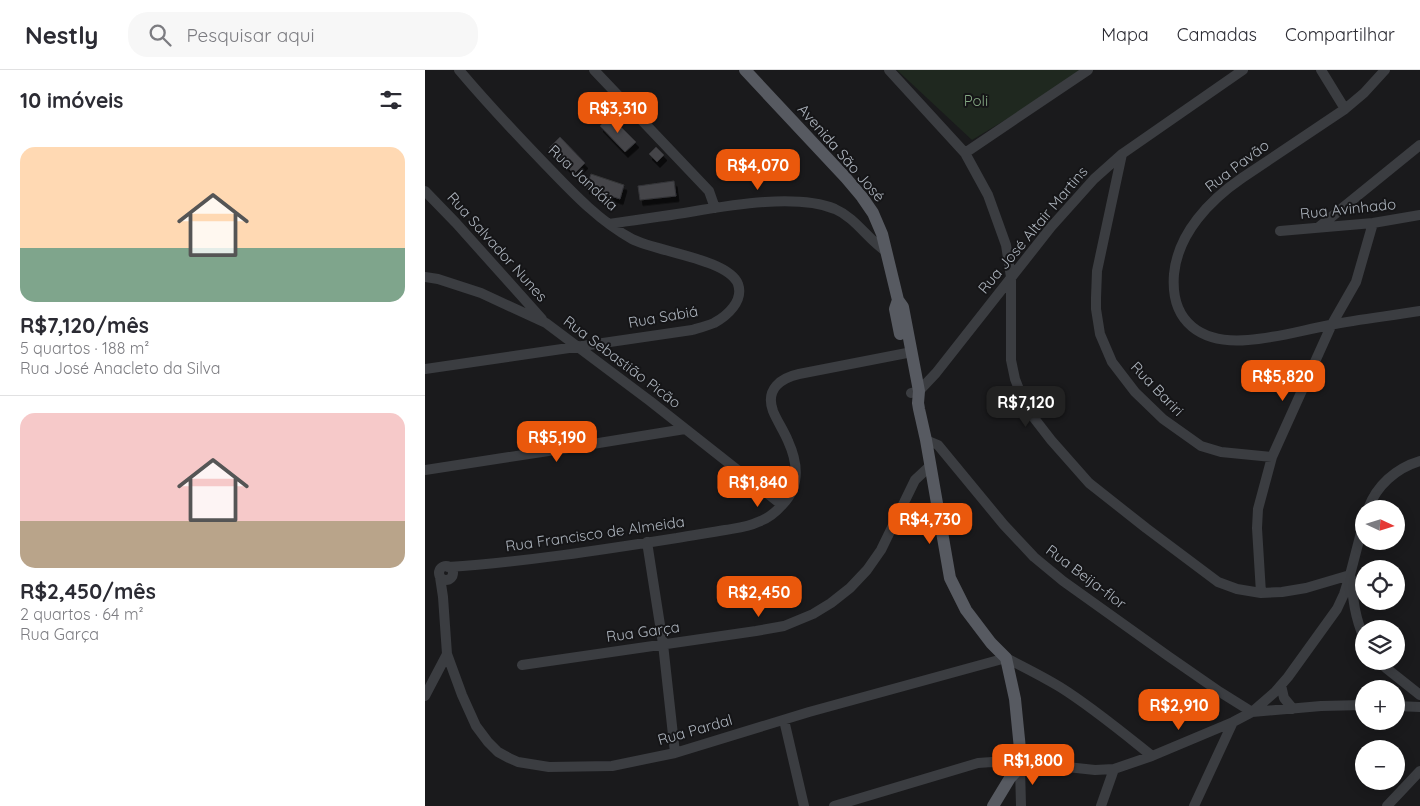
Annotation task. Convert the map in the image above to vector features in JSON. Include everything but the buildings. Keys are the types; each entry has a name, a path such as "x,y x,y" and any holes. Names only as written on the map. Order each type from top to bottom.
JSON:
{"main road":[{"name":"Avenida São José","path":"745,70 862,197 873,213 883,234 898,300 895,309 908,353 926,440 950,578 965,610 991,643 1006,658"},
{"path":"993,806 1010,778 1020,768 1019,730 1015,699 1006,658"}],"street":[{"name":"Rua Jandáia","path":"459,70 487,103 561,181 609,224 715,208 777,202 807,203 835,209 844,214 887,252"},
{"path":"594,70 709,192 715,208"},
{"path":"889,70 965,153 988,195 1005,245 1011,277 1011,360 1015,379 1022,397 1035,418 1089,483 1218,582 1237,589 1261,593 1282,592 1306,588 1350,575"},
{"path":"965,153 1088,70"},
{"name":"Rua José Altair Martins","path":"916,395 936,373 1051,227 1094,179 1122,154 1243,70"},
{"path":"1321,70 1345,109"},
{"name":"Rua Pavão","path":"1385,70 1365,93 1345,109 1235,183 1212,202 1188,233 1177,256 1173,282 1177,306 1189,326 1206,335 1231,340 1248,340 1332,324 1420,311"},
{"path":"1319,227 1420,145"},
{"name":"Rua Bariri","path":"1122,154 1097,271 1096,310 1100,334 1113,362 1135,392 1163,419 1201,446 1221,452 1272,456"},
{"name":"Rua Salvador Nunes","path":"425,191 546,323"},
{"name":"Rua Avinhado","path":"1280,231 1373,223 1420,215"},
{"path":"1261,593 1257,528 1258,509 1272,456 1332,324 1356,282 1373,223"},
{"name":"Rua Sabiá","path":"425,369 692,330 712,324 720,319 730,310 738,298 739,290 735,280 724,269 632,239 609,224"},
{"name":"Rua Sebastião Picão","path":"425,277 438,279 481,293 546,323 782,505"},
{"path":"504,303 515,289"},
{"name":"Rua Francisco de Almeida","path":"447,654 443,598 448,574 465,566 507,562 647,542 739,528 758,523 782,505 793,489 796,480 795,460 788,441 772,410 772,392 780,381 799,374 908,353"},
{"path":"913,378 936,373"},
{"path":"425,470 685,429"},
{"name":"Rua Beija-flor","path":"926,440 938,445 1004,525 1034,557 1063,581 1220,692 1252,712"},
{"path":"1372,500 1381,486 1402,468 1420,461"},
{"name":"Rua Garça","path":"522,665 784,626 813,614 850,588 867,570 881,550 915,480 931,466"},
{"path":"647,542 663,644 675,753"},
{"path":"834,806 864,802 978,763 1002,763 1020,768 1035,765 1095,770 1114,769 1152,756 1233,722 1252,712 1275,692 1337,609 1344,594 1356,550"},
{"path":"1350,575 1353,606 1357,620"},
{"path":"425,696 447,654"},
{"name":"Rua Pardal","path":"447,654 462,694 481,734 498,752 509,758 518,762 549,767 612,766 675,753 784,720 1006,658"},
{"path":"1006,658 1033,671 1061,688 1152,756"},
{"path":"1389,670 1420,695"},
{"path":"1281,685 1284,698 1293,708"},
{"path":"1252,712 1321,706 1355,706"},
{"path":"1405,706 1420,707"},
{"path":"784,720 804,806"},
{"path":"1194,806 1233,722"},
{"path":"1020,768 1021,806"},
{"path":"1101,806 1114,769"},
{"path":"1387,806 1420,772"}],"green space":[{"name":"Poli","path":"897,70 1088,70 972,140"}]}
